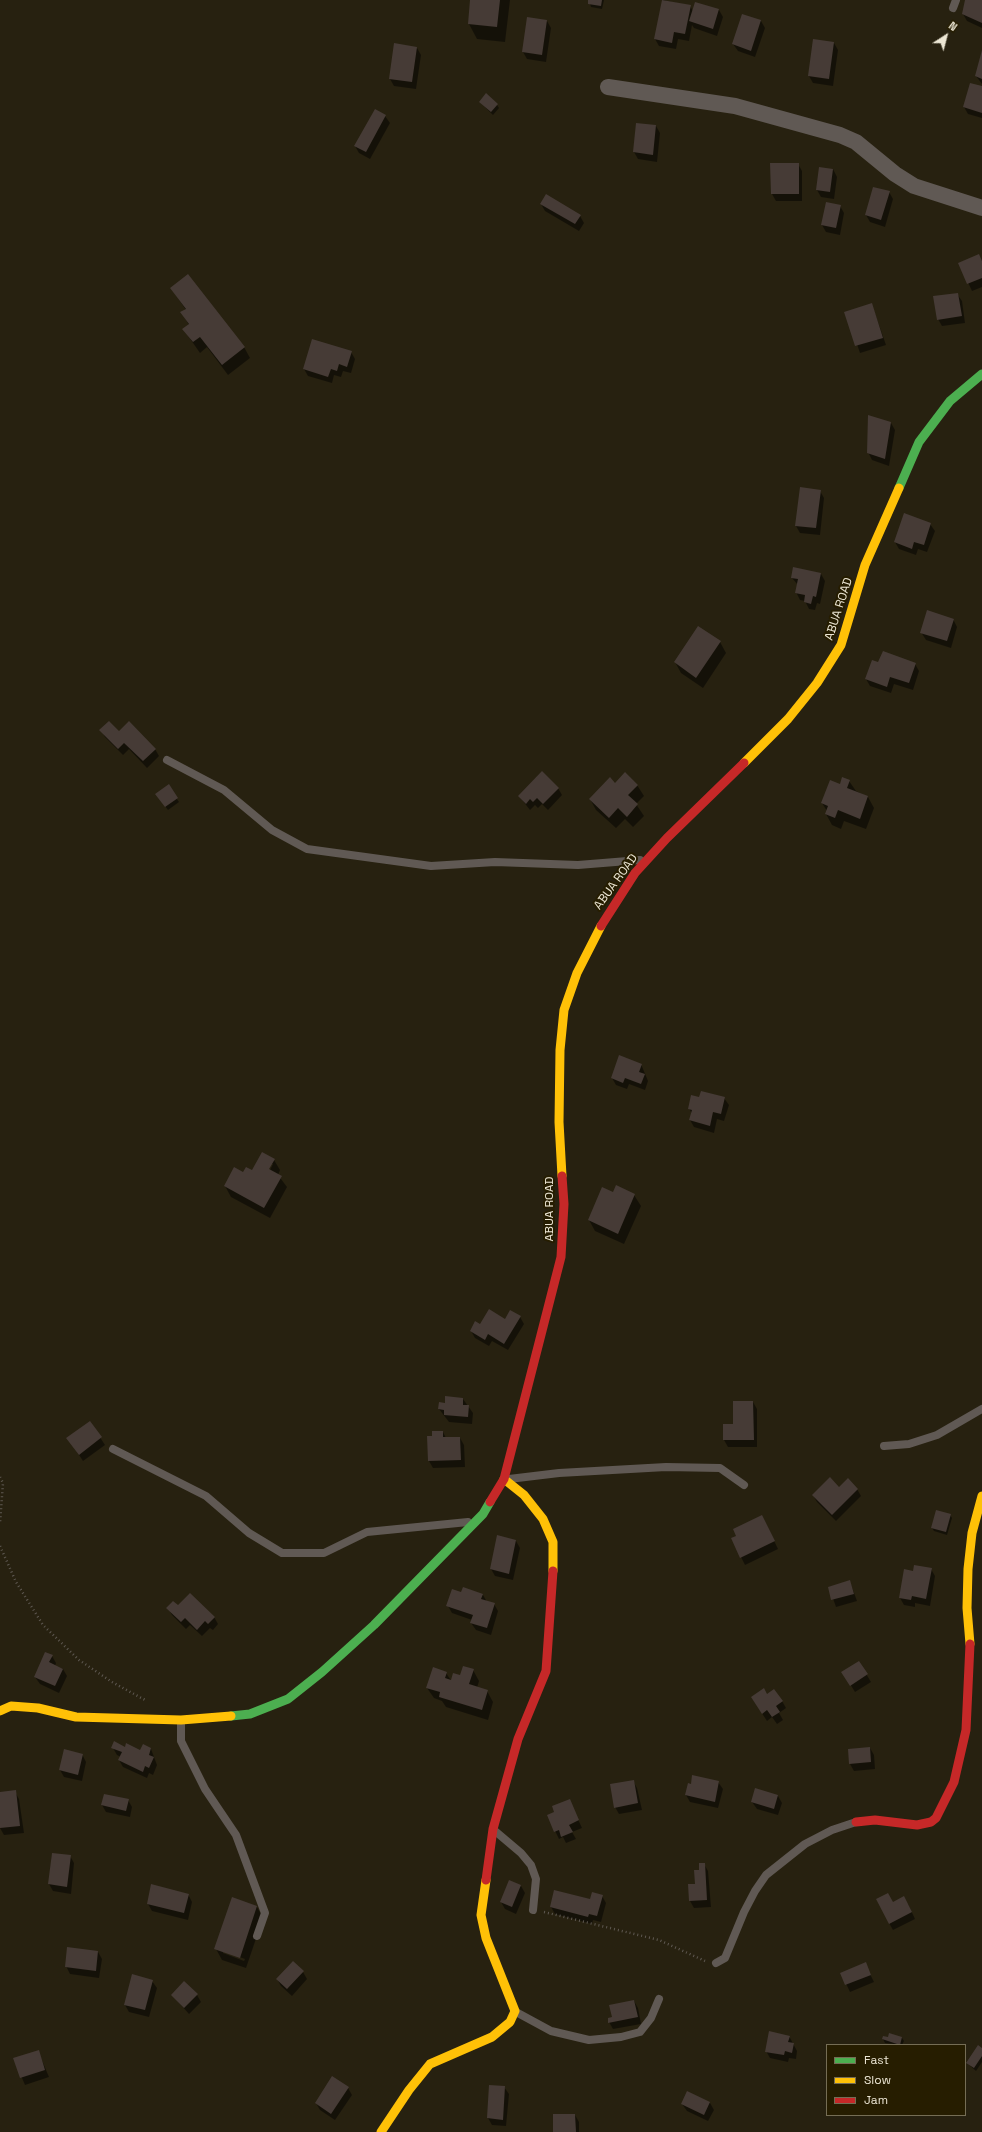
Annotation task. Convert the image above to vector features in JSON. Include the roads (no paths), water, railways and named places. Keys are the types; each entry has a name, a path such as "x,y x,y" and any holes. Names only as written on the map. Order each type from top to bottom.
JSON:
{"street":[{"path":"608,87 735,106 840,135 856,142 895,174 914,186 982,208"},
{"name":"ABUA ROAD","path":"0,1710 11,1706 38,1708 76,1717 181,1720 250,1714 288,1699 322,1672 374,1625 483,1514 504,1479 561,1257 564,1204 558,1122 560,1050 564,1010 577,973 604,919 635,873 788,719 817,682 841,645 865,565 919,442 950,401 982,374"},
{"path":"381,2132 409,2090 430,2064 492,2037 510,2022 515,2011 486,1938 481,1915 493,1830 518,1739 546,1671 552,1602 553,1542 543,1519 524,1495 504,1479"},
{"path":"856,1822 875,1820 917,1825 931,1822 945,1803 954,1782 966,1730 971,1652 967,1608 968,1569 972,1533 982,1496"}],"lane":[{"path":"167,760 224,790 272,830 307,849 431,866 495,862 578,865 647,860"},
{"path":"884,1446 909,1444 937,1435 982,1409"},
{"path":"113,1449 206,1496 249,1533 282,1553 324,1553 367,1532 476,1522"},
{"path":"504,1479 605,1470 666,1467 720,1468 744,1485"},
{"path":"181,1720 181,1741 204,1789 236,1835 265,1914 257,1936"},
{"path":"716,1962 725,1958 744,1912 755,1891 766,1875 805,1844 832,1830 856,1822"},
{"path":"493,1830 521,1853 531,1865 536,1878 533,1910"},
{"path":"515,2011 551,2031 589,2040 621,2037 640,2032 652,2018 659,1999"}]}
